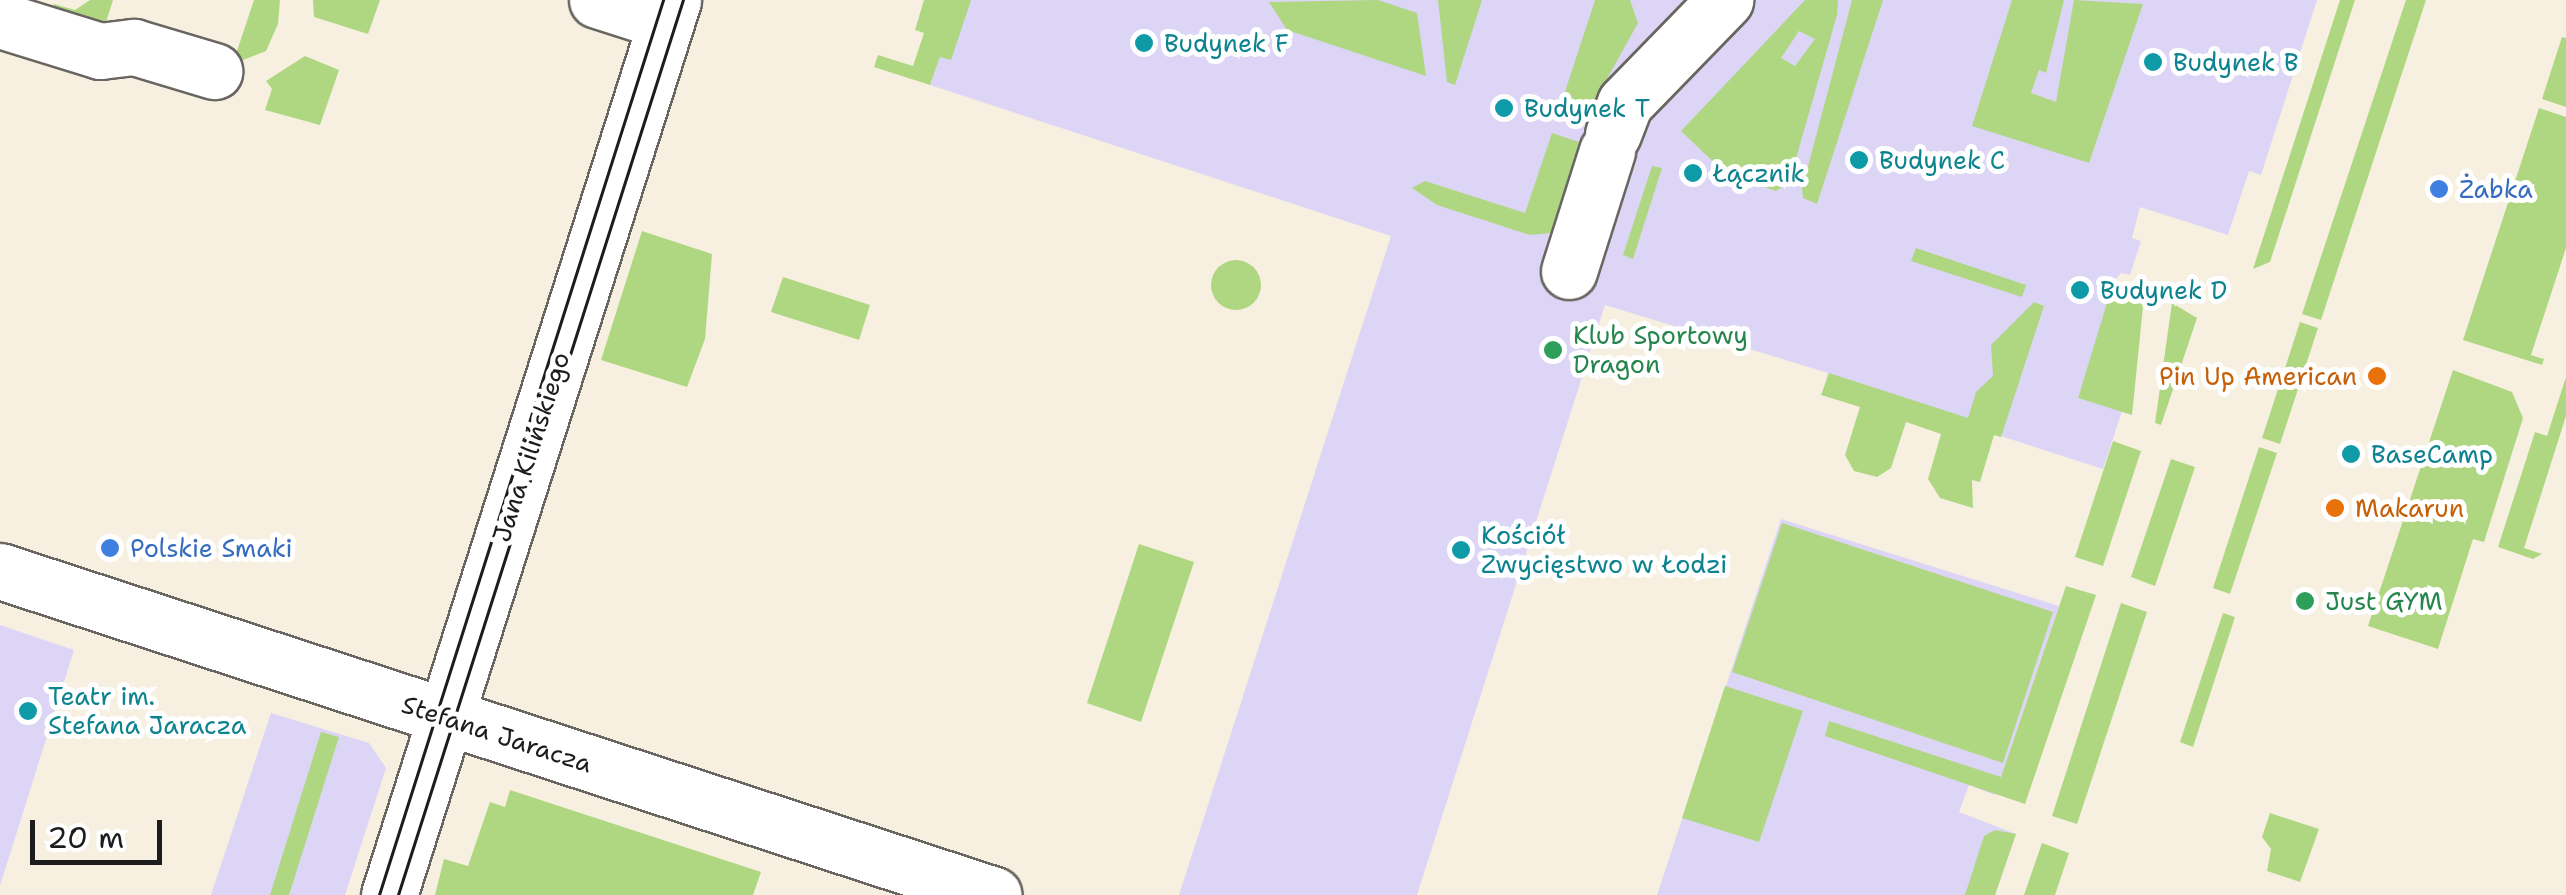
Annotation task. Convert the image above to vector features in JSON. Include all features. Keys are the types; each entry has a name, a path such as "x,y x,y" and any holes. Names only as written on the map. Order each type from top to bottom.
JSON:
{"street":[{"path":"596,0 669,11"},
{"path":"1569,270 1625,103 1725,0"},
{"name":"Jana Kilińskiego","path":"389,895 669,11"},
{"path":"0,20 100,50 134,47 214,72"},
{"name":"Stefana Jaracza","path":"0,572 994,895"}],"shaded area":[{"path":"960,0 2317,0 2261,175 2249,171 2228,235 2140,207 2132,238 2141,241 2130,275 2121,273 2115,280 2078,398 2122,411 2103,469 1826,380 1828,373 1605,305 1417,895 1179,895 1391,236 930,85"},
{"path":"1781,519 2059,606 1995,795 1969,785 1959,812 2016,834 1995,895 1657,895"},
{"name":"Teatr im. Stefana Jaracza","path":"0,625 74,650 0,886"},
{"path":"271,713 369,743 386,768 345,895 211,895"}],"green space":[{"path":"90,0 113,0 101,38 48,21 54,4 75,10"},
{"path":"254,0 280,0 278,24 266,51 243,60 235,57"},
{"path":"313,0 380,0 368,34 314,17"},
{"path":"924,0 971,0 951,60 940,57 930,85 874,67 878,55 913,66 924,33 915,30"},
{"path":"1378,0 1417,13 1426,76 1287,30 1269,2"},
{"path":"1438,0 1482,0 1455,85 1447,82"},
{"path":"1595,0 1630,0 1638,23 1582,124 1557,116"},
{"path":"1805,0 1838,0 1789,183 1776,191 1726,174 1681,131","holes":["1799,31 1815,39 1795,66 1781,58"]},
{"path":"1852,0 1883,0 1817,204 1803,198 1802,189"},
{"path":"2012,0 2064,0 2046,73 2039,70 2031,93 2056,102 2074,0 2143,4 2089,163 1972,126"},
{"path":"2340,0 2355,0 2270,262 2253,269"},
{"path":"2406,0 2426,0 2321,320 2302,314"},
{"path":"2562,37 2566,38 2566,107 2542,99"},
{"path":"305,56 339,70 320,125 265,110 272,89 266,81"},
{"path":"2539,108 2566,117 2566,248 2531,355 2544,359 2542,365 2463,340"},
{"path":"1552,133 1594,147 1562,226 1552,233 1530,235 1437,205 1412,188 1425,181 1525,213"},
{"path":"1652,166 1662,168 1633,259 1623,255"},
{"path":"642,231 712,254 705,339 687,387 601,360"},
{"path":"1916,248 2026,285 2022,297 1911,261"},
{"path":"1236,260 1254,267 1261,285 1254,303 1236,310 1218,303 1211,285 1218,267"},
{"path":"783,277 870,305 859,340 771,312"},
{"path":"2114,280 2144,297 2132,415 2078,398"},
{"path":"2034,302 2044,306 2001,437 1994,435 1980,482 1972,480 1973,508 1940,498 1928,479 1941,434 1906,422 1891,468 1877,477 1854,471 1845,455 1860,407 1821,395 1829,373 1968,418 1976,392 1993,376 1991,345"},
{"path":"2172,303 2197,318 2161,425 2155,423"},
{"path":"2300,322 2318,328 2280,444 2262,438"},
{"path":"2453,370 2512,392 2523,418 2484,542 2473,539 2438,649 2368,626"},
{"path":"2566,377 2566,416 2524,548 2542,554 2533,559 2498,547 2535,432 2547,436"},
{"path":"2113,441 2141,451 2103,566 2075,557"},
{"path":"2259,447 2277,453 2230,594 2213,588"},
{"path":"2171,459 2195,467 2155,586 2131,577"},
{"path":"1782,523 2053,612 2003,763 1732,672"},
{"path":"1139,544 1194,562 1141,722 1087,703"},
{"path":"2066,586 2096,595 2025,804 1825,736 1829,721 2001,777"},
{"path":"2121,603 2147,612 2077,824 2052,816"},
{"path":"2223,613 2235,617 2193,747 2180,742"},
{"path":"1725,686 1803,711 1759,842 1682,818"},
{"path":"321,732 339,737 289,895 270,895"},
{"path":"510,790 761,872 753,895 435,895 444,859 468,866 490,802 505,807"},
{"path":"2270,813 2319,829 2300,882 2267,871 2271,849 2262,837"},
{"path":"1995,830 2016,834 1995,895 1965,895 1984,836"},
{"path":"2042,843 2069,853 2055,895 2024,895"}],"tram line":[{"path":"379,895 663,0"},
{"path":"398,895 683,0"}],"place":[{"name":"Budynek F","path":"1144,43"},
{"name":"Budynek B","path":"2153,62"},
{"name":"Budynek T","path":"1504,108"},
{"name":"Budynek C","path":"1859,160"},
{"name":"Łącznik","path":"1693,173"},
{"name":"Żabka","path":"2439,189"},
{"name":"Budynek D","path":"2080,290"},
{"name":"Klub Sportowy Dragon","path":"1553,350"},
{"name":"Pin Up American","path":"2377,376"},
{"name":"BaseCamp","path":"2351,454"},
{"name":"Makarun","path":"2335,508"},
{"name":"Polskie Smaki","path":"110,548"},
{"name":"Kościół Zwycięstwo w Łodzi","path":"1461,550"},
{"name":"Just GYM","path":"2305,601"},
{"name":"Teatr im. Stefana Jaracza","path":"28,711"}]}
